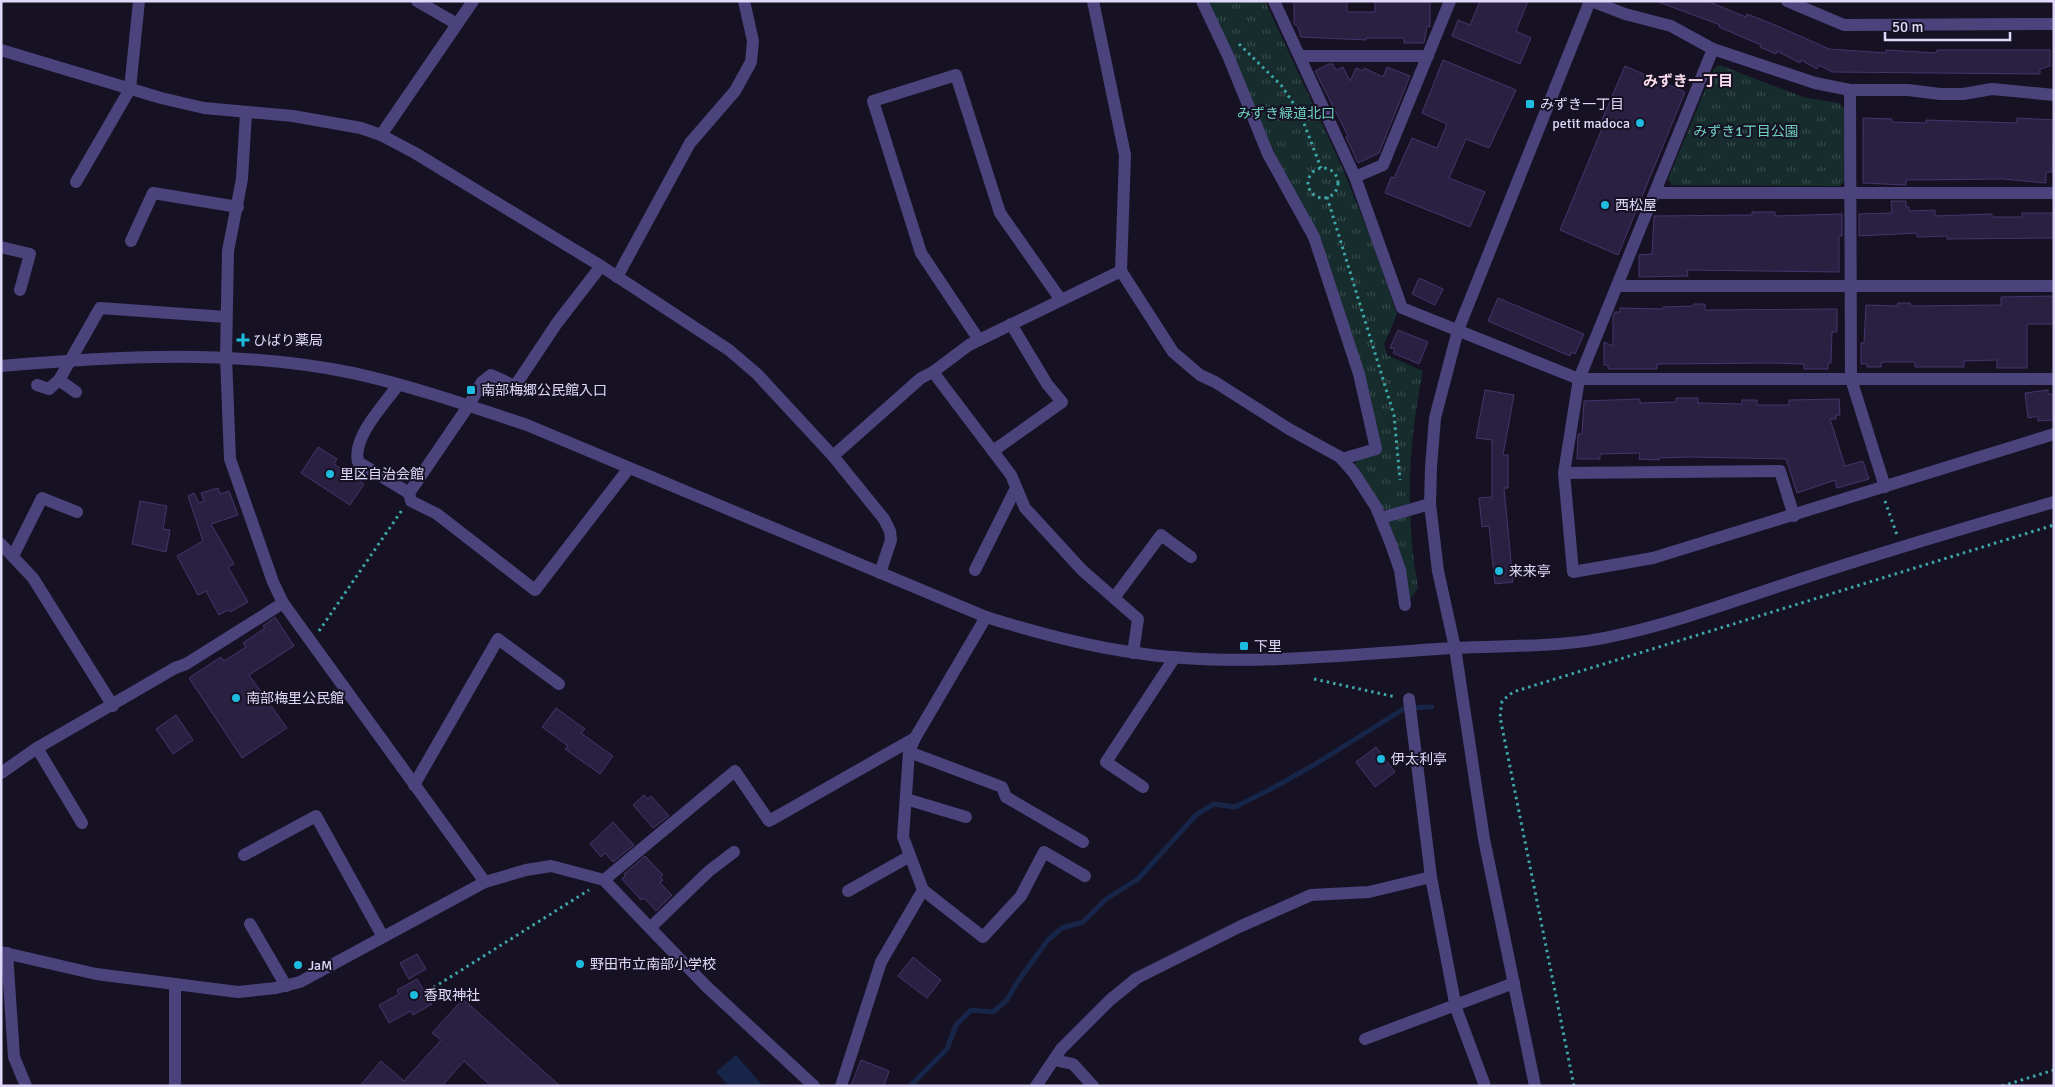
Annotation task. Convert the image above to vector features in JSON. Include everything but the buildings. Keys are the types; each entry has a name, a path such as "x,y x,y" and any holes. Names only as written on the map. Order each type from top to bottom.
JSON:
{"street":[{"path":"76,182 130,89 139,1"},
{"path":"417,1 457,24"},
{"path":"381,135 473,1"},
{"path":"618,277 690,143 735,91 751,62 753,41 744,1"},
{"path":"1093,1 1125,155 1121,271 1173,352 1200,375 1215,382 1342,459 1359,480 1380,518 1400,570 1405,605"},
{"path":"1202,1 1229,58 1268,154 1314,236 1359,374 1376,449 1342,459"},
{"path":"1274,1 1355,177 1402,308 1579,379 2054,380"},
{"path":"1355,177 1383,165 1450,1"},
{"path":"1535,1086 1484,839 1455,648 1438,571 1430,504 1435,418 1458,330 1591,1 1626,14 1671,26 1713,49 1767,65 1792,77 1850,90 1908,90 1955,94 1992,89 2054,94"},
{"path":"1787,1 1844,25 2054,24"},
{"path":"1713,49 1579,379 1564,472 1573,572 1653,558 1794,516 2054,434"},
{"path":"1,50 130,89 196,106 336,122 381,135 601,266 729,350 784,400 884,519 890,531 889,551 880,573"},
{"path":"1300,56 1428,56"},
{"path":"978,340 921,253 873,101 956,75 1000,213 1061,300"},
{"path":"1850,90 1852,193 1851,379 1883,488"},
{"path":"246,113 238,207 228,250 226,357 230,459 272,582 283,603 310,644 485,882"},
{"path":"131,241 153,193 238,207"},
{"path":"1655,193 2054,193"},
{"path":"1,247 30,254 20,290"},
{"path":"410,497 482,382 491,375 515,386 557,323 601,266"},
{"path":"833,456 921,378 933,372 978,340 1121,271"},
{"path":"1617,286 2054,286"},
{"path":"37,385 49,389 59,380 100,308 226,317"},
{"path":"993,451 1062,402 1046,384 1011,324"},
{"path":"1,366 145,356 226,357 303,365 398,385 469,405 527,425 986,617 1053,637 1132,653 1175,657 1263,658 1581,641 1618,635 2054,502"},
{"path":"933,372 1010,475 1025,508 1082,570 1138,619 1132,653"},
{"path":"59,380 76,392"},
{"path":"398,385 360,440 356,452 358,462 437,514 535,590 629,468"},
{"path":"1564,472 1780,471 1794,516"},
{"path":"975,570 1016,488"},
{"path":"13,556 42,498 77,512"},
{"path":"1380,518 1430,504"},
{"path":"1114,598 1160,535 1191,557"},
{"path":"1,544 33,578 113,706"},
{"path":"2,772 37,748 113,706 175,668 186,664 283,603"},
{"path":"986,617 915,738 909,752 903,837 910,856 923,890 983,937 1021,896 1044,852 1085,876"},
{"path":"414,785 498,639 559,684"},
{"path":"1143,787 1106,762 1175,657"},
{"path":"1409,699 1431,876 1455,1004 1485,1086"},
{"path":"604,880 735,771 770,822 915,738"},
{"path":"37,748 82,823"},
{"path":"909,752 1002,787 1006,797 1083,842"},
{"path":"906,799 966,817"},
{"path":"244,855 316,816 383,938"},
{"path":"650,928 709,871 734,852"},
{"path":"848,891 910,856"},
{"path":"26,1086 14,1057 6,1024 4,953 96,974 238,992 286,986 300,982 485,882 526,870 551,866 604,880 707,987 814,1086"},
{"path":"1036,1086 1061,1049 1110,1000 1137,978 1239,927 1311,895 1369,892 1431,876"},
{"path":"842,1086 881,962 923,890"},
{"path":"250,924 286,986"},
{"path":"1365,1039 1514,983"},
{"path":"175,984 175,1086"},
{"path":"1054,1060 1073,1064 1093,1086"}],"path":[{"path":"1236,41 1281,85 1300,113 1320,168"},
{"path":"1320,168 1330,170 1337,177 1335,192 1327,197 1314,194 1309,186 1312,173 1320,168"},
{"path":"1327,197 1394,414 1400,480"},
{"path":"1883,488 1897,536"},
{"path":"310,644 410,497"},
{"path":"1574,1086 1500,717 1502,701 1514,692 2054,525"},
{"path":"1314,680 1381,695 1409,699"},
{"path":"428,991 604,880"},
{"path":"2002,1086 2054,1070"}],"green space":[{"name":"みずき緑道北口","path":"1206,1 1265,1 1343,169 1374,247 1397,314 1384,344 1387,355 1423,371 1414,425 1410,479 1411,533 1418,588 1409,600 1354,467 1357,459 1382,452 1364,375 1279,163"},
{"name":"みずき1丁目公園","path":"1720,65 1803,97 1839,103 1844,108 1845,180 1840,186 1672,185 1668,179 1714,68"}],"water":[{"path":"736,1055 763,1086 729,1086 716,1072"}],"waterway":[{"path":"910,1086 947,1049 956,1025 971,1010 993,1012 1007,1000 1018,981 1048,940 1062,928 1083,922 1106,899 1138,879 1196,815 1214,804 1235,807 1271,789 1312,766 1405,708 1432,707"}],"place":[{"name":"みずき一丁目","path":"1530,104"},
{"name":"petit madoca","path":"1640,123"},
{"name":"西松屋","path":"1605,205"},
{"name":"ひばり薬局","path":"243,340"},
{"name":"南部梅郷公民館入口","path":"471,390"},
{"name":"里区自治会館","path":"330,474"},
{"name":"来来亭","path":"1499,571"},
{"name":"下里","path":"1244,646"},
{"name":"南部梅里公民館","path":"236,698"},
{"name":"伊太利亭","path":"1381,759"},
{"name":"野田市立南部小学校","path":"580,964"},
{"name":"JaM","path":"298,965"},
{"name":"香取神社","path":"414,995"}],"district":[{"name":"みずき一丁目","path":"1688,81"}]}
